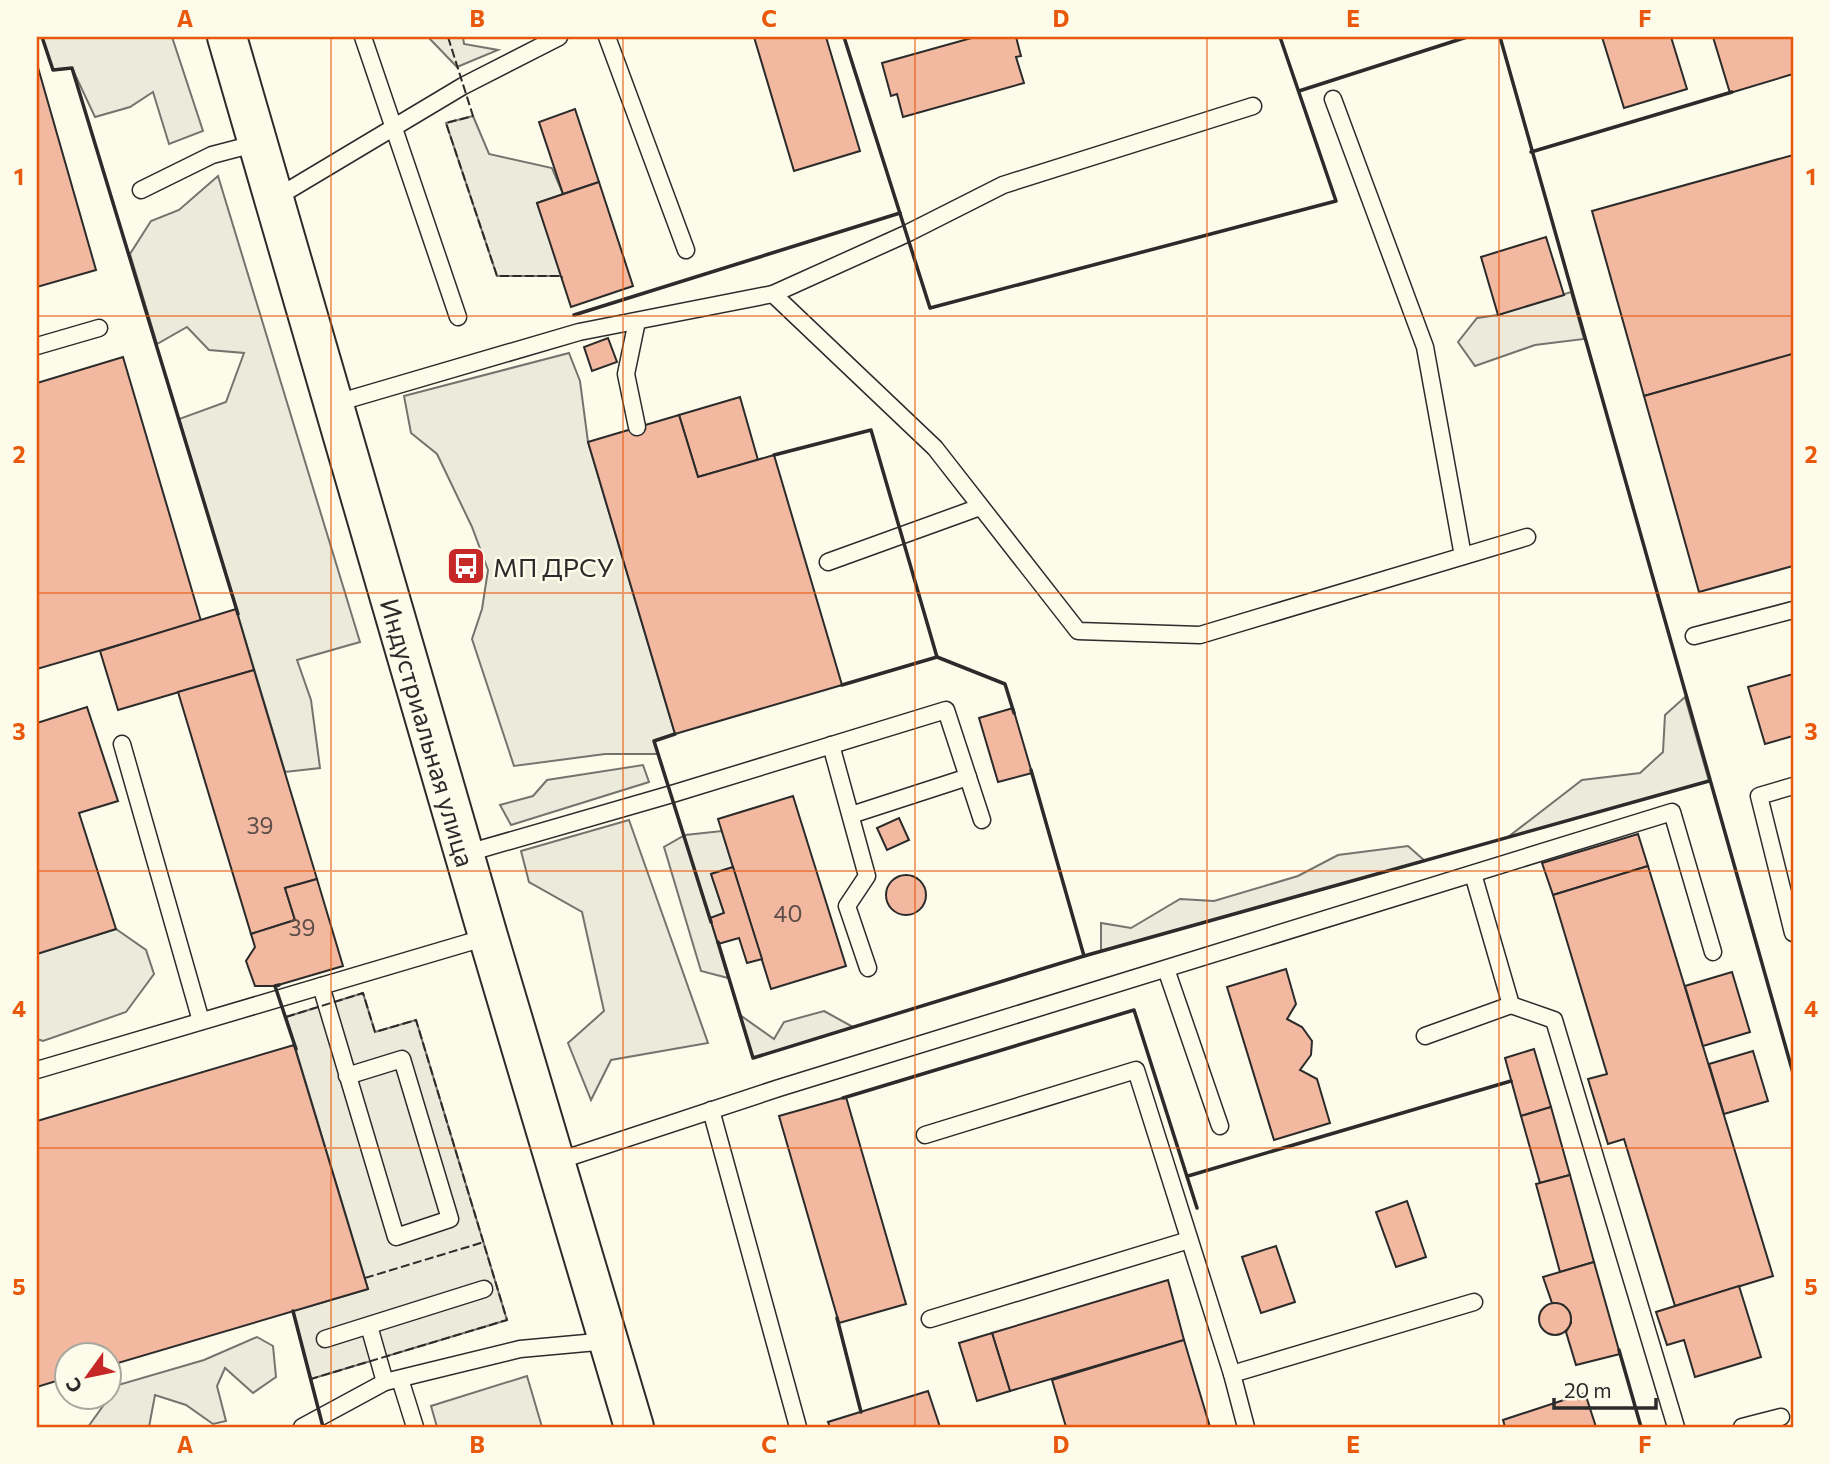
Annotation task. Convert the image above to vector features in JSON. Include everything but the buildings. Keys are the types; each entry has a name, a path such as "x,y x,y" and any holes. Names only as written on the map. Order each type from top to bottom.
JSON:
{"main road":[{"name":"Индустриальная улица","path":"227,37 488,936 634,1427"}],"lane":[{"path":"363,37 458,317"},
{"path":"274,199 463,86 559,37"},
{"path":"607,37 686,250"},
{"path":"1333,99 1425,347 1463,556"},
{"path":"333,404 579,332 773,294 906,234 1003,185 1253,106"},
{"path":"141,190 212,155 258,143"},
{"path":"773,294 935,448 1078,631 1199,635 1527,537"},
{"path":"637,321 626,374 637,427"},
{"path":"37,346 99,328"},
{"path":"828,562 980,507"},
{"path":"1694,636 1793,610"},
{"path":"464,854 946,710 982,820"},
{"path":"122,744 201,1021"},
{"path":"831,745 867,876 847,906 868,968"},
{"path":"851,815 968,777"},
{"path":"1793,786 1759,796 1791,914 1793,933"},
{"path":"555,1162 711,1110 1672,812 1713,952"},
{"path":"1473,874 1511,1004"},
{"path":"37,1070 488,936"},
{"path":"1166,969 1220,1126"},
{"path":"321,986 347,1076 396,1237 450,1219 402,1059 347,1076"},
{"path":"1424,1036 1511,1004 1554,1020 1676,1427"},
{"path":"925,1135 1136,1070 1232,1374 1246,1427"},
{"path":"711,1110 798,1427"},
{"path":"930,1319 1189,1240"},
{"path":"324,1339 484,1289"},
{"path":"1232,1374 1474,1302"},
{"path":"369,1326 415,1427"},
{"path":"302,1427 393,1381 520,1349 608,1341"},
{"path":"1742,1427 1781,1417"}],"shaded area":[{"path":"42,37 172,37 203,131 169,144 153,92 130,107 95,117 72,68 53,70"},
{"path":"428,37 463,37 464,44 498,50 457,67"},
{"path":"473,116 489,154 552,168 563,194 537,203 562,276 497,276 446,123"},
{"path":"218,176 360,642 297,660 311,700 320,768 285,772 179,419 226,402 244,353 209,350 187,327 157,344 130,254 151,221 179,210"},
{"path":"1571,292 1584,339 1535,345 1475,366 1458,342 1477,318 1498,315"},
{"path":"569,353 580,381 588,442 675,734 654,741 658,754 605,754 514,766 472,639 482,609 488,570 472,527 437,454 411,433 404,396"},
{"path":"1685,697 1709,781 1508,837 1582,780 1640,773 1663,752 1665,715"},
{"path":"643,765 649,782 511,825 500,805 533,796 547,780"},
{"path":"629,820 708,1043 611,1060 591,1100 568,1043 604,1011 582,912 529,882 521,851"},
{"path":"722,831 733,867 711,874 724,913 710,918 728,978 701,971 664,847 685,835"},
{"path":"1408,846 1425,861 1101,951 1101,923 1131,928 1180,899 1214,901 1298,876 1338,855"},
{"path":"116,929 146,950 154,974 126,1012 43,1041 37,1039 37,954"},
{"path":"363,993 375,1032 416,1020 507,1320 311,1379 293,1311 368,1289 286,1017"},
{"path":"824,1011 853,1027 753,1058 740,1015 774,1039 784,1022"},
{"path":"257,1337 273,1346 276,1377 253,1393 225,1368 217,1386 226,1421 213,1424 186,1405 155,1395 149,1427 88,1427 99,1412 122,1412 122,1384 204,1360"},
{"path":"527,1376 542,1427 437,1427 431,1406"}],"fence":[{"path":"448,37 473,116 446,123 497,276 562,278"},
{"path":"286,1017 363,993 375,1032 416,1020 507,1320 311,1379"},
{"path":"365,1278 484,1242"}],"wall":[{"path":"42,37 53,70 72,68 238,614"},
{"path":"844,37 930,308 1336,201 1280,37"},
{"path":"1299,91 1467,37"},
{"path":"1500,37 1793,1073"},
{"path":"1531,152 1732,92"},
{"path":"574,315 900,213"},
{"path":"774,455 871,430 937,657"},
{"path":"842,685 937,657 1005,684 1014,713"},
{"path":"675,734 654,741 711,922"},
{"path":"1031,770 1084,956"},
{"path":"718,942 753,1058 1084,956 1709,781"},
{"path":"279,985 275,986 296,1049"},
{"path":"843,1098 1134,1010 1197,1208"},
{"path":"1188,1176 1511,1081"},
{"path":"293,1311 323,1427"},
{"path":"837,1318 861,1412"},
{"path":"1619,1350 1641,1427"}],"place":[{"name":"МП ДРСУ","path":"466,566"}]}
